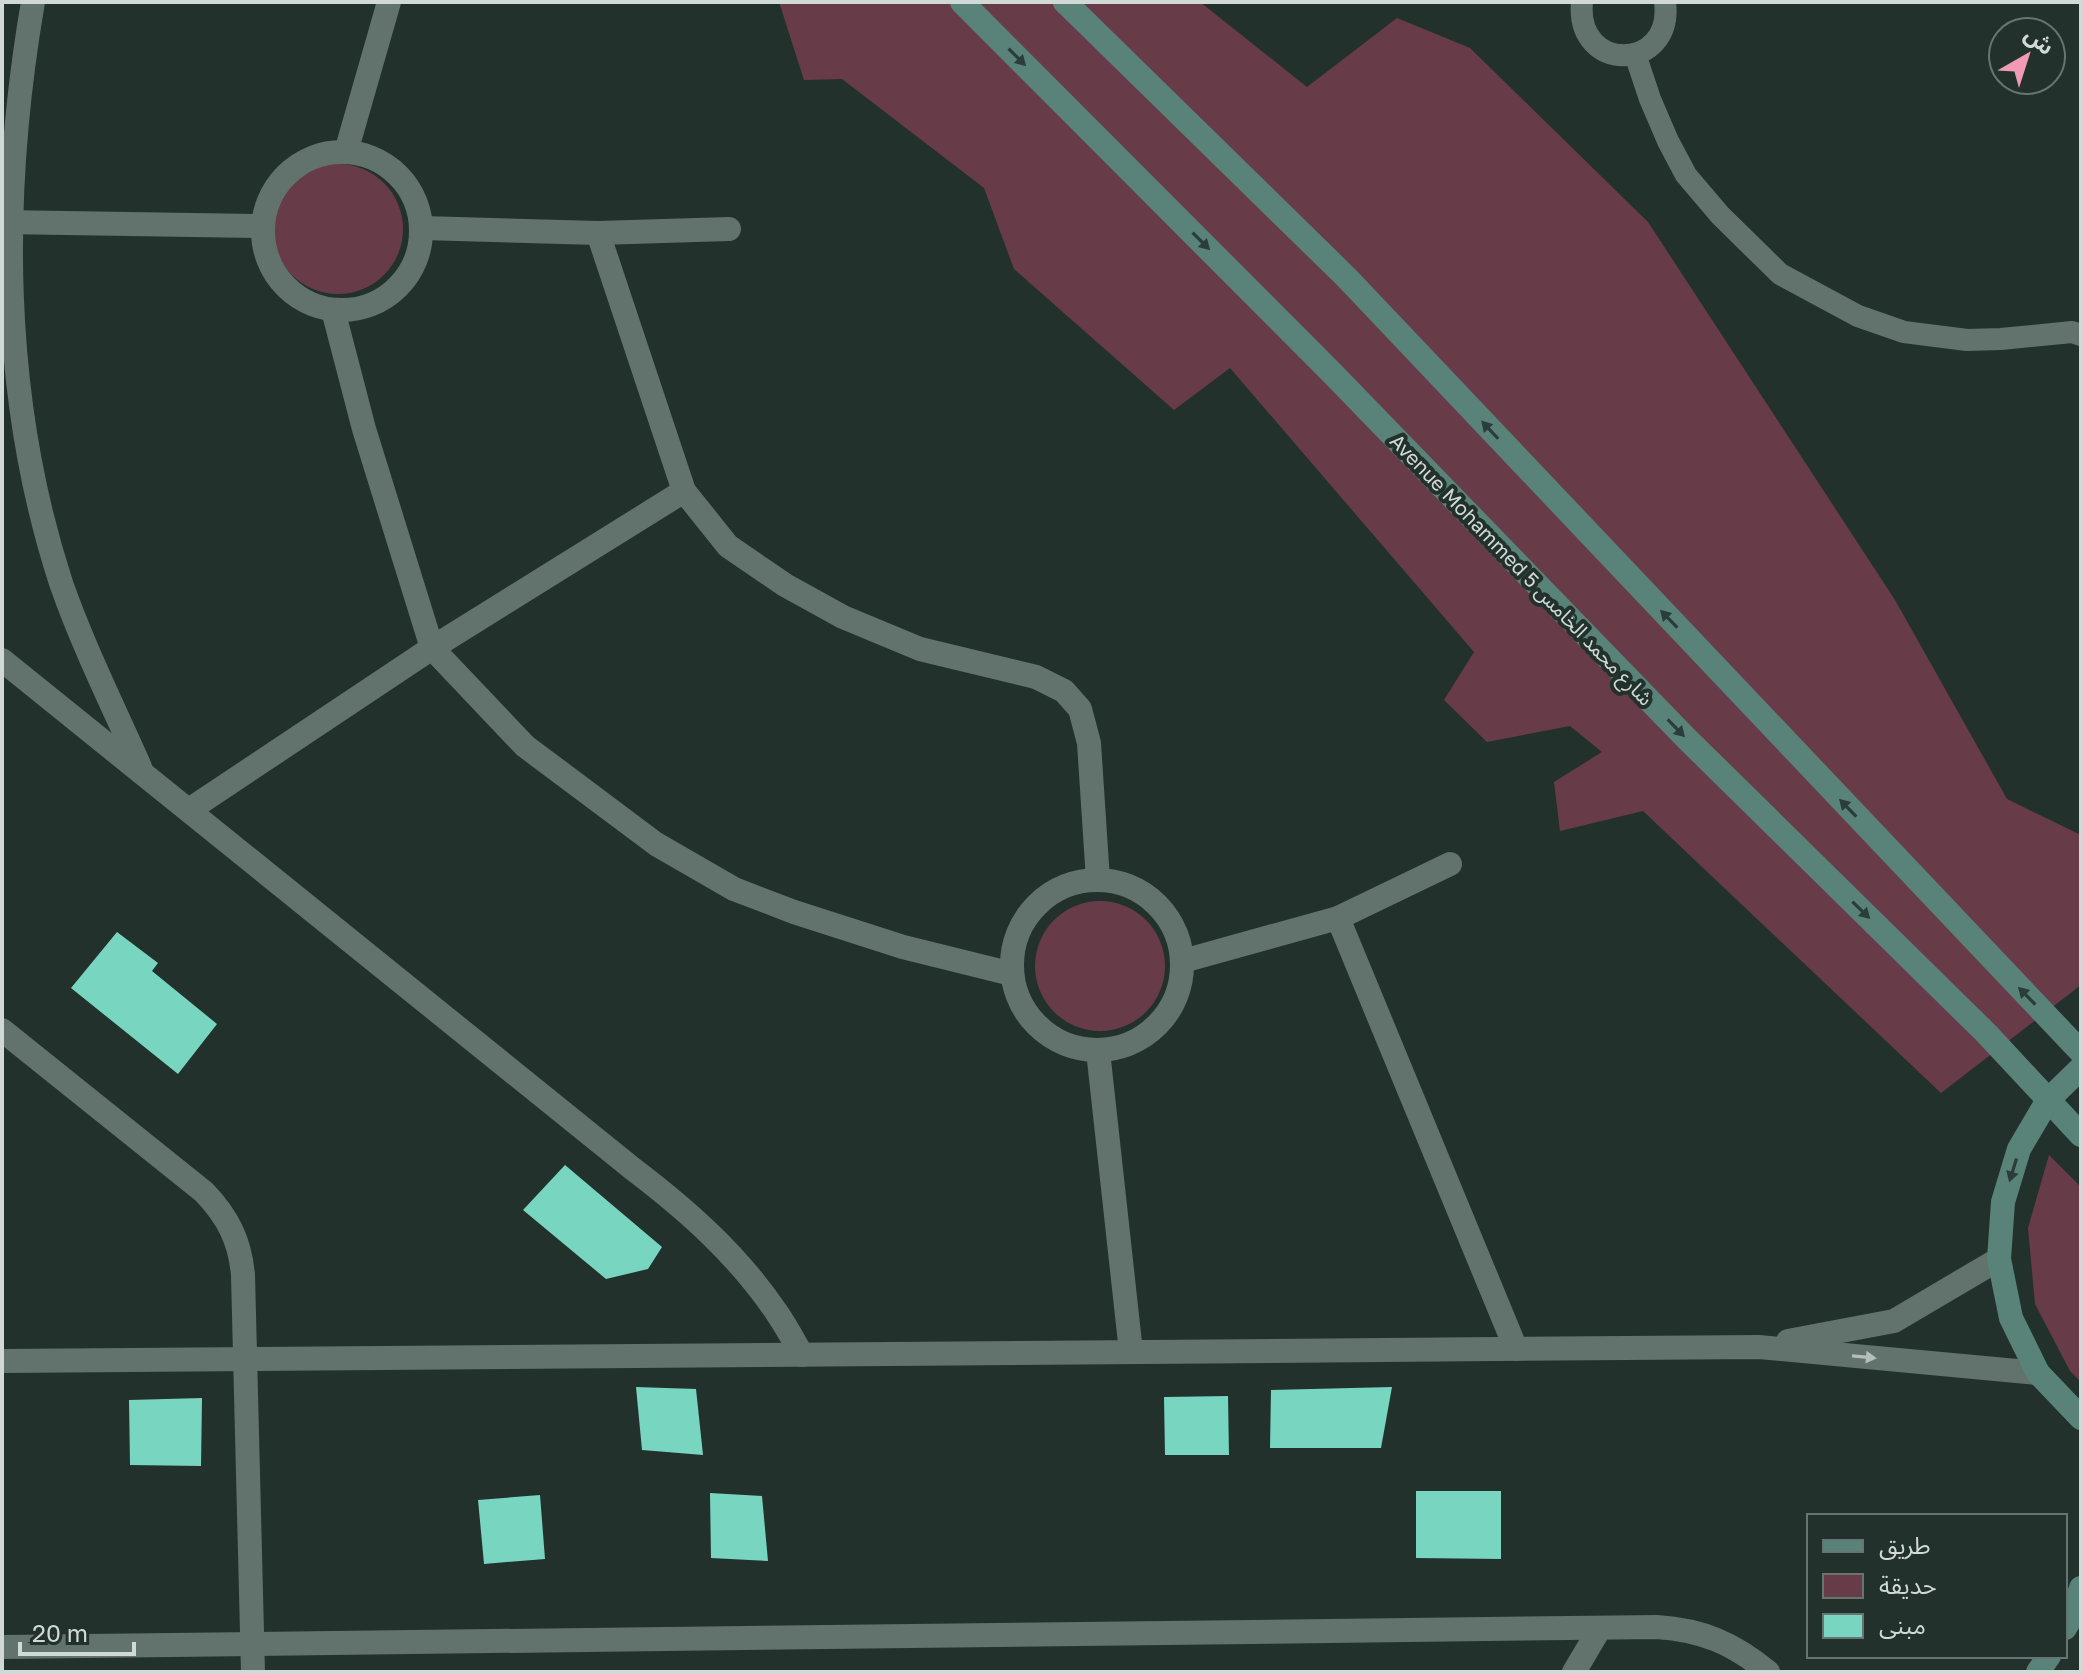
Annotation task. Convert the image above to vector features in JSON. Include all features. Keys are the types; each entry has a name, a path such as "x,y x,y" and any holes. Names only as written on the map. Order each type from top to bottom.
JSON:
{"main road":[{"name":"Avenue Mohammed 5 شارع محمد الخامس","path":"962,2 1322,363 1686,738 1987,1034 2081,1135"},
{"path":"1065,2 1347,278 2081,1052"},
{"path":"2081,1068 2048,1100 2019,1149 2003,1202 1999,1259 2011,1318 2038,1373 2081,1418"},
{"path":"2067,1625 2081,1588"}],"street":[{"path":"33,2 11,118 2,222 7,345 15,406 27,466 61,585 142,773"},
{"path":"346,152 389,2"},
{"path":"346,152 380,162 407,184 418,206 422,228 418,256 405,280 385,298 360,308 333,310 300,297 274,272 265,250 263,226 268,202 281,180 299,164 322,154 346,152"},
{"path":"2,222 263,226"},
{"path":"422,228 598,233 729,229"},
{"path":"598,233 684,491 728,546 785,585 843,617 920,649 1036,677 1064,691 1080,709 1089,743 1098,880"},
{"path":"333,310 364,429 432,648 525,746 656,844 734,889 903,947 1012,974"},
{"path":"189,810 432,648 684,491"},
{"path":"2,660 673,1199 745,1271 776,1312 802,1355"},
{"path":"1183,961 1338,918 1450,864"},
{"path":"1098,880 1124,884 1147,896 1165,914 1178,936 1183,961 1179,989 1168,1014 1149,1033 1125,1046 1098,1051 1073,1047 1050,1037 1031,1020 1018,998 1012,974 1014,946 1019,932 1025,919 1045,897 1070,884 1098,880"},
{"path":"1338,918 1516,1349"},
{"path":"2,1030 204,1192 228,1221 236,1238 241,1256 253,1672"},
{"path":"1098,1051 1131,1352"},
{"path":"1759,1347 1894,1321 1999,1259"},
{"path":"2,1361 1759,1347 2038,1373"},
{"path":"2,1647 1657,1627 1680,1628 1724,1642 1768,1672"},
{"path":"1574,1672 1600,1628"}],"lane":[{"path":"1582,2 1581,17 1593,44 1620,56 1647,49 1657,40 1666,16 1665,2"},
{"path":"1635,54 1650,99 1686,175 1720,215 1780,274 1858,316 1904,332 1967,340 2072,332 2081,335"}],"green space":[{"path":"779,2 1200,2 1307,87 1397,18 1470,48 1648,222 1895,600 2007,799 2081,835 2081,985 1941,1093 1643,811 1560,831 1554,782 1602,752 1570,726 1487,742 1444,700 1474,652 1230,368 1174,410 1014,269 984,188 842,79 804,80"},
{"path":"338,164 363,169 384,183 398,204 403,229 398,254 384,275 363,289 338,294 313,289 292,275 278,254 273,229 278,204 292,183 313,169"},
{"path":"1100,901 1125,906 1146,920 1160,941 1165,966 1160,991 1146,1012 1125,1026 1100,1031 1075,1026 1054,1012 1040,991 1035,966 1040,941 1054,920 1075,906"},
{"path":"2049,1155 2081,1187 2081,1382 2070,1371 2035,1304 2028,1228"}],"building":[{"path":"117,932 158,963 152,971 217,1024 178,1074 71,988"},
{"path":"565,1165 662,1247 648,1269 606,1279 523,1210"},
{"path":"636,1387 696,1389 703,1455 642,1450"},
{"path":"1392,1387 1381,1448 1270,1448 1271,1390"},
{"path":"1228,1396 1229,1455 1165,1455 1164,1397"},
{"path":"202,1398 201,1466 130,1465 129,1400"},
{"path":"1416,1491 1501,1491 1501,1559 1416,1558"},
{"path":"710,1493 762,1496 768,1561 711,1558"},
{"path":"540,1495 545,1559 484,1564 478,1500"}]}
